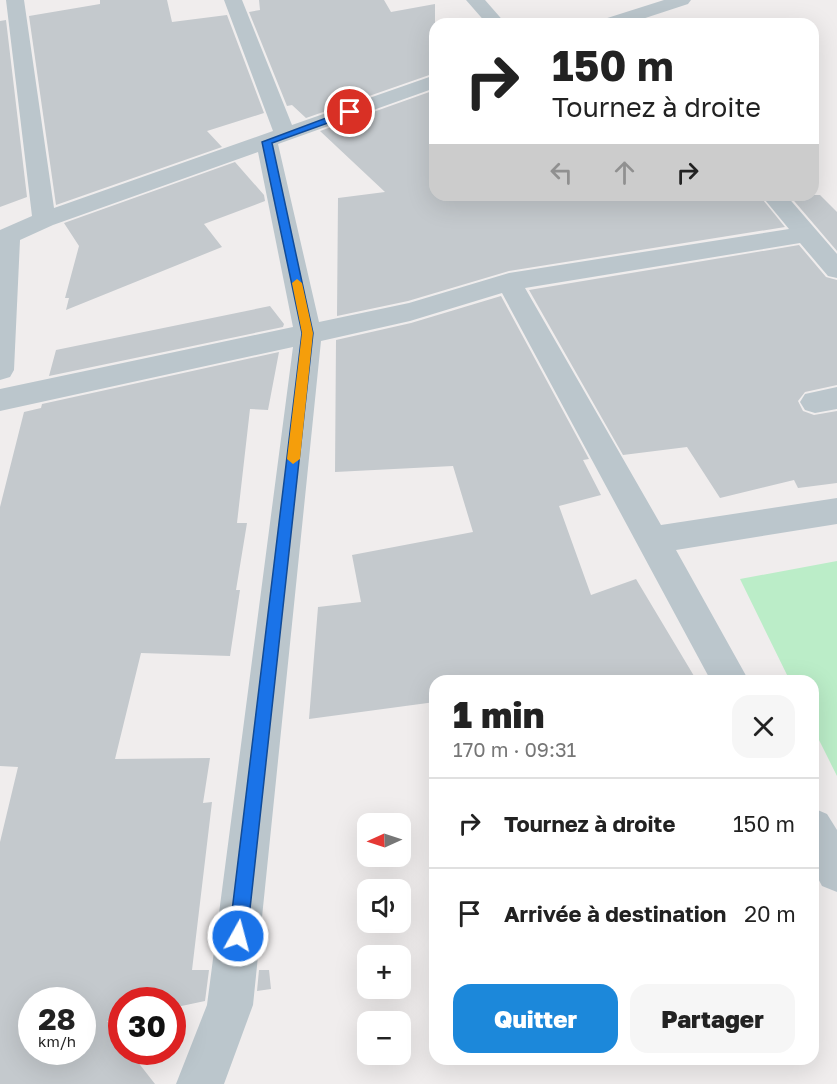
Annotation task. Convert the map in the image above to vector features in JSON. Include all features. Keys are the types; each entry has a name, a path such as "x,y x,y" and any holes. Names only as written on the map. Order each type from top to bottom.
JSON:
{"street":[{"path":"15,0 44,220"},
{"path":"200,1084 230,1005 308,333 276,139 233,0"},
{"path":"475,0 492,18"},
{"path":"631,18 674,1"},
{"path":"0,370 4,237 44,220 429,83"},
{"path":"778,201 837,270"},
{"path":"0,400 410,312 509,282 807,234"},
{"path":"509,282 728,675"},
{"path":"653,540 837,511"},
{"path":"819,839 837,871"}],"green space":[{"path":"837,561 837,776 819,740 819,675 787,675 740,579"}],"building":[{"path":"100,0 167,0 172,22 227,15 264,113 207,131 222,147 56,205 29,16 100,4"},
{"path":"259,0 384,0 391,12 435,4 435,18 429,18 429,75 306,118 292,105 287,106 249,12 260,10"},
{"path":"6,20 27,197 0,207 0,21"},
{"path":"429,92 429,201 764,201 785,227 509,271 408,301 337,316 338,198 385,192 320,131"},
{"path":"235,162 264,195 265,201 204,224 222,247 66,310 69,298 65,298 79,246 64,223"},
{"path":"820,195 837,212 837,251 794,201 819,201"},
{"path":"799,245 826,277 837,280 837,385 805,392 798,401 803,411 814,415 837,411 837,483 798,488 794,480 720,498 687,447 623,455 529,290"},
{"path":"501,296 589,459 583,460 601,495 559,506 591,595 636,579 693,675 429,675 429,703 309,719 318,607 361,602 352,555 473,532 453,466 335,472 336,340 411,323"},
{"path":"270,306 284,324 283,327 49,376 56,350"},
{"path":"279,352 268,410 250,409 237,523 247,523 236,590 240,590 230,656 141,653 115,759 210,758 203,803 212,802 192,970 209,970 205,1001 186,1005 186,987 108,987 108,1065 140,1065 155,1084 0,1084 0,842 18,767 0,766 0,507 24,412 41,408 42,404"},
{"path":"259,970 269,970 271,989 257,991"}],"slow traffic":[{"path":"293,459 308,333 297,283"}],"route":[{"path":"238,936 308,333 267,142 350,112"}]}
